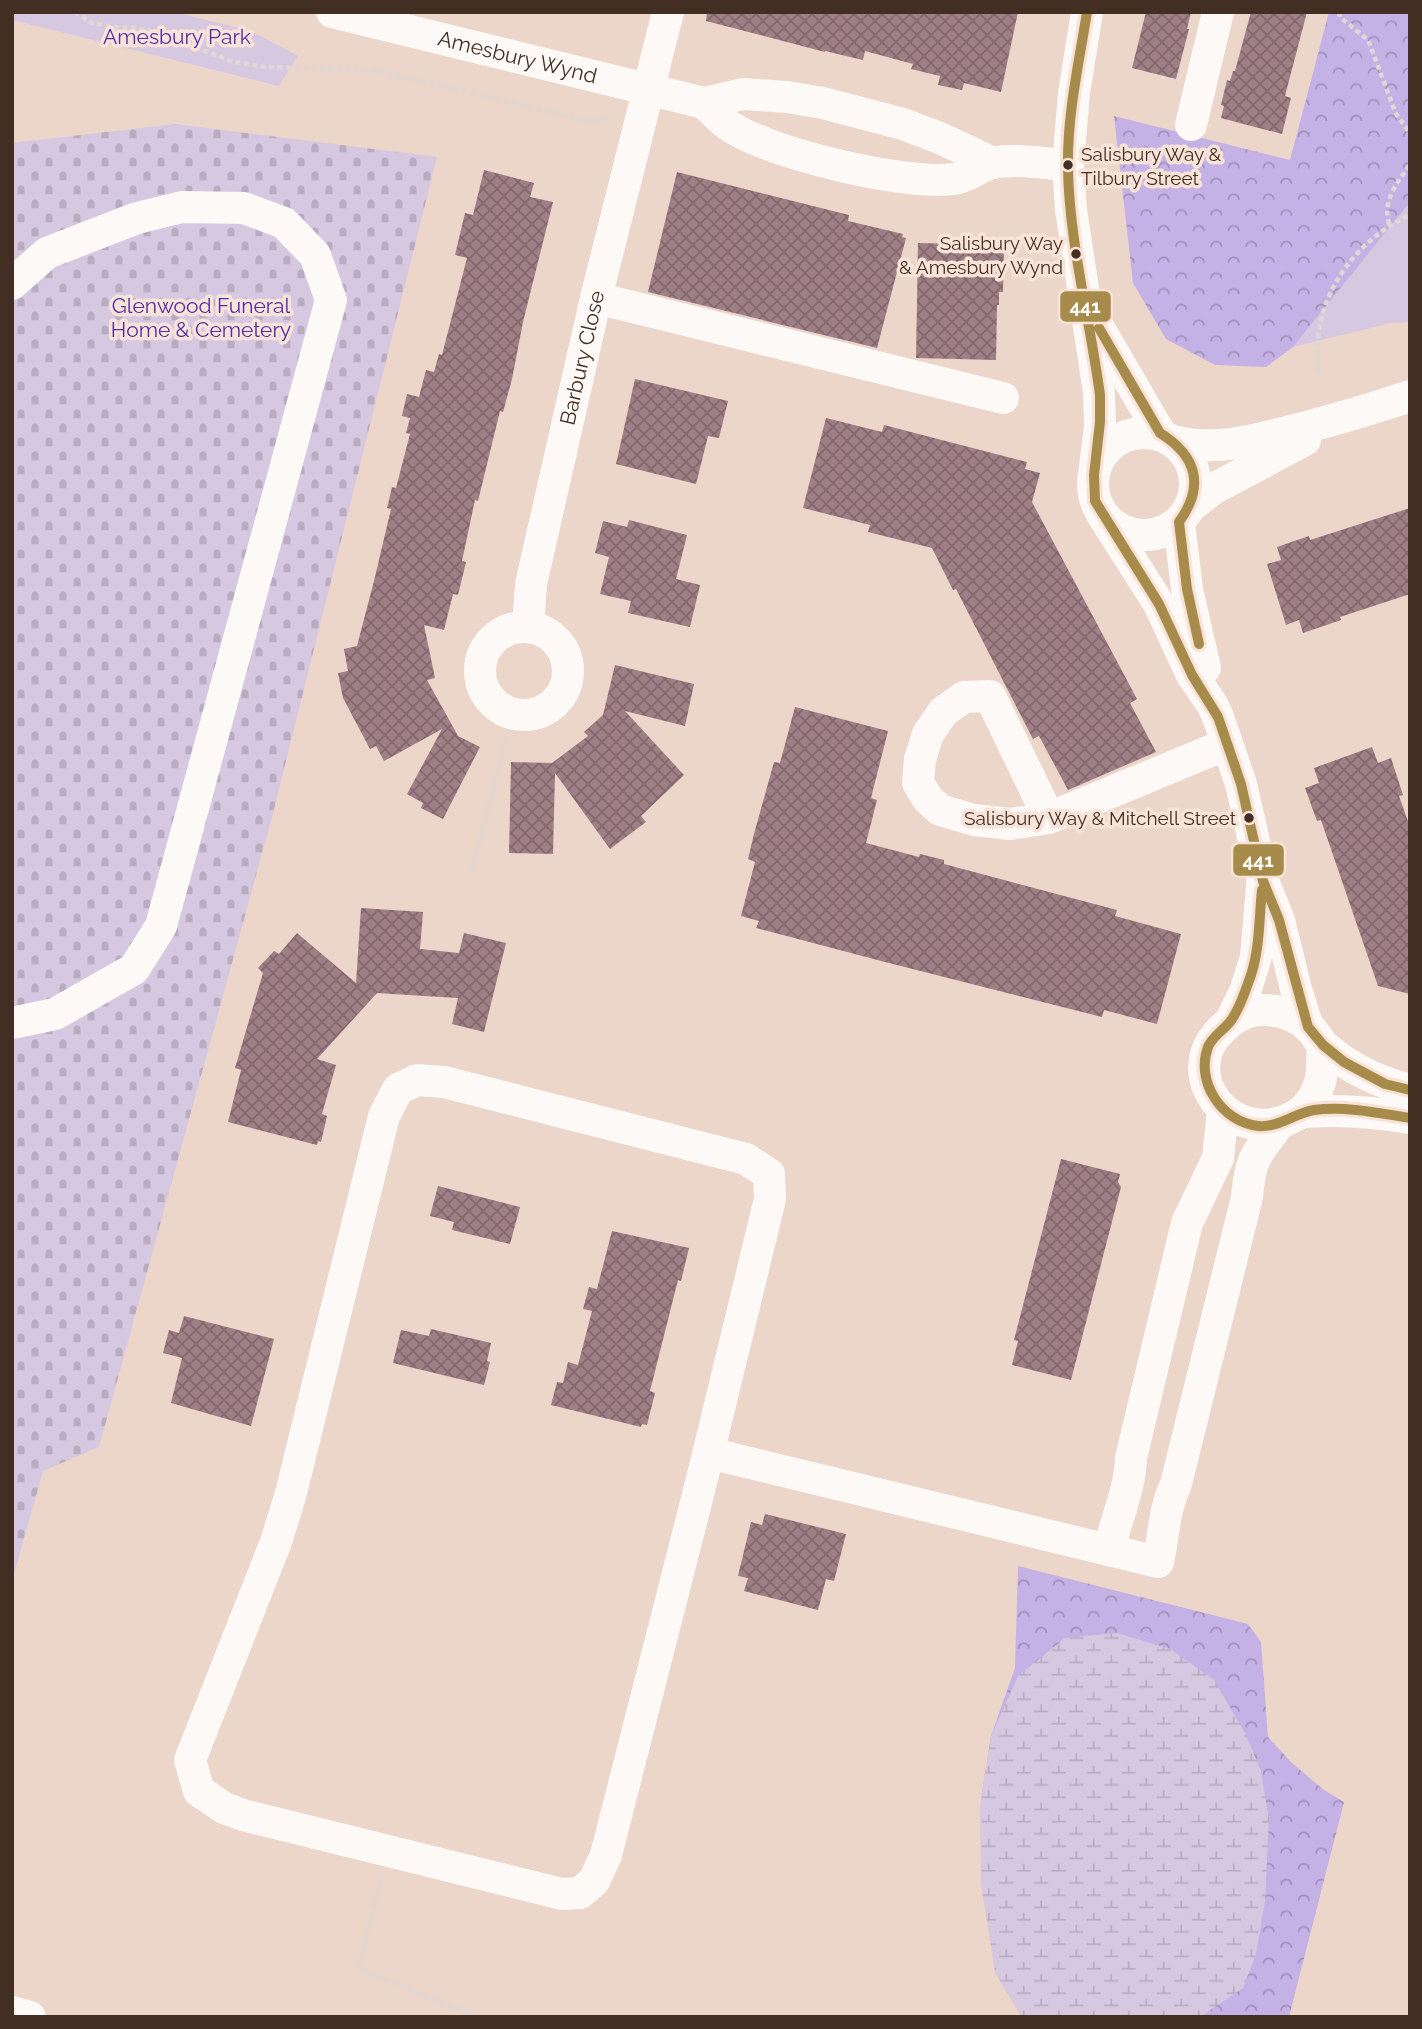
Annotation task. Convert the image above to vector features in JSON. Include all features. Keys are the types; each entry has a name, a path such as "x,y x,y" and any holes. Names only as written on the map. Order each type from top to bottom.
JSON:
{"street":[{"name":"Amesbury Wynd","path":"332,12 704,103 743,94 824,103 903,124 993,163 1068,165"},
{"name":"Barbury Close","path":"528,627 531,584 596,298 668,12"},
{"path":"1087,12 1074,93 1068,165 1071,210 1101,411 1092,484 1103,516 1159,604 1192,675 1213,704"},
{"path":"1191,125 1218,12"},
{"name":"Amesbury Wynd","path":"704,103 729,125 754,139 797,154 863,170 922,179 955,179 993,163"},
{"path":"12,284 47,253 137,218 182,207 244,208 284,223 315,255 331,300 161,926 134,969 55,1014 12,1023"},
{"path":"596,298 1003,398"},
{"path":"709,1453 1158,1562 1165,1514 1176,1483 1243,1210 1248,1171 1254,1158 1320,1083 1316,1036 1296,989 1279,920 1263,881 1241,785 1213,704 1187,589 1184,515 1195,493 1195,476 1190,460 1166,437 1087,307"},
{"path":"1095,467 1103,452 1116,441 1132,434 1166,437 1191,446 1228,446 1346,417 1410,396"},
{"path":"1103,516 1132,534 1148,536 1165,531 1213,489 1346,417"},
{"path":"528,627 542,631 554,639 563,651 568,665 568,679 563,693 554,705 534,714 512,715 488,698 481,685 480,663 489,643 500,634 514,628 528,627"},
{"path":"1049,818 990,696 964,697 943,712 929,734 920,759 918,783 928,799 940,810 974,820 1010,824 1049,818 1227,744"},
{"path":"1231,1020 1245,992 1256,957 1263,881"},
{"path":"1410,1090 1385,1084 1366,1075 1316,1036 1277,1011 1259,1009 1241,1013 1213,1038 1206,1055 1205,1075 1211,1094 1223,1110 1239,1121 1259,1126 1334,1110 1410,1118"},
{"path":"417,1080 444,1082 746,1160 769,1174 771,1199 709,1453 606,1855 594,1881 580,1893 562,1894 243,1815 224,1808 198,1791 190,1760 276,1542 291,1493 384,1116 398,1089 417,1080"},
{"path":"1109,1550 1115,1522 1131,1477 1131,1458 1188,1223 1218,1158 1223,1110"},
{"path":"12,2012 30,2017"}],"path":[{"path":"75,12 90,22 155,32 234,62 265,67 380,71 590,123 609,118"},
{"path":"1339,12 1346,22 1368,40 1396,114 1410,133"},
{"path":"1389,224 1386,210 1389,199 1410,165"},
{"path":"1320,372 1317,355 1318,327 1329,293 1346,267 1366,244 1389,224 1410,215"},
{"path":"472,870 512,715"},
{"path":"387,1851 359,1966 368,1973 478,2017"}],"green space":[{"name":"Amesbury Park","path":"12,12 174,12 251,31 298,56 279,86 12,20"},
{"path":"1329,12 1410,12 1410,202 1293,347 1266,367 1215,365 1166,339 1133,283 1114,116 1290,160"},
{"name":"Glenwood Funeral Home & Cemetery","path":"175,124 437,157 271,821 99,1447 43,1471 12,1581 12,143"},
{"path":"1410,202 1410,322 1391,323 1293,347"},
{"path":"1018,1566 1248,1624 1261,1642 1268,1737 1292,1763 1324,1790 1344,1802 1289,2017 1022,2017 995,1972 981,1799 991,1736 1015,1668"},
{"path":"1117,1633 1170,1649 1214,1680 1245,1733 1261,1771 1269,1820 1265,1902 1256,1954 1243,1988 1203,2015 1022,2017 995,1972 981,1884 980,1806 991,1736 1018,1676 1065,1638"}],"building":[{"path":"707,12 1018,12 1001,92 964,83 962,90 938,85 940,76 911,69 913,64 865,51 863,60 825,52 706,21"},
{"path":"1146,12 1191,12 1176,79 1132,68"},
{"path":"1251,12 1307,12 1285,96 1291,98 1282,134 1221,118 1227,80 1230,81 1235,71"},
{"path":"484,170 534,183 530,197 553,202 523,322 512,379 503,412 500,411 478,501 475,500 458,595 453,594 444,630 424,625 435,678 427,680 458,736 480,747 443,819 421,808 423,803 407,794 442,729 384,761 376,746 370,749 343,698 338,673 348,671 344,649 357,646 374,581 391,509 387,508 392,487 396,488 410,434 406,433 410,418 402,416 407,394 419,397 426,370 434,372 439,354 442,355 467,258 455,255 465,213 473,215"},
{"path":"677,172 849,215 848,221 903,234 902,237 906,238 877,348 648,292"},
{"path":"918,243 1004,245 1003,292 999,292 997,305 996,360 916,358"},
{"path":"635,379 728,401 719,438 708,436 696,484 616,464"},
{"path":"826,418 882,432 884,425 1027,462 1025,469 1040,473 1032,502 1137,699 1130,703 1156,752 1068,790 1039,736 1033,739 932,548 868,532 870,525 803,508"},
{"path":"1410,508 1410,594 1340,617 1341,620 1303,633 1299,620 1286,625 1267,564 1281,560 1277,547 1309,536 1310,540"},
{"path":"629,520 687,535 676,579 700,585 690,627 628,613 631,601 600,594 609,557 595,553 603,521 627,527"},
{"path":"615,665 694,684 685,726 625,711 684,775 641,816 646,822 610,849 555,773 553,854 509,853 511,762 552,763 588,736 584,732 603,715"},
{"path":"795,707 888,731 871,798 877,800 866,843 919,857 920,854 944,860 944,864 1117,910 1115,916 1181,934 1157,1024 1104,1010 1102,1017 885,962 756,928 759,921 741,916 755,862 748,859 754,834 774,762 780,763"},
{"path":"1372,747 1378,763 1391,758 1403,795 1399,796 1410,827 1410,994 1378,986 1321,820 1317,821 1305,788 1319,783 1314,768"},
{"path":"361,908 423,912 420,949 459,953 464,933 506,943 484,1032 452,1024 458,998 377,993 317,1059 336,1065 322,1114 327,1116 321,1142 318,1141 317,1145 228,1122 241,1070 235,1068 263,973 258,968 274,951 279,954 297,933 356,983"},
{"path":"1061,1159 1120,1174 1118,1182 1121,1187 1071,1380 1012,1365 1018,1341 1014,1340"},
{"path":"438,1186 520,1207 510,1244 452,1230 454,1222 430,1216"},
{"path":"612,1231 689,1248 681,1281 678,1280 650,1391 655,1393 647,1425 642,1424 641,1427 551,1405 557,1382 563,1383 568,1362 578,1365 592,1311 583,1309 589,1287 597,1289"},
{"path":"184,1316 274,1339 251,1426 171,1403 182,1358 163,1353 169,1330 179,1333"},
{"path":"431,1329 491,1343 487,1361 490,1362 484,1385 393,1363 401,1330 429,1336"},
{"path":"765,1514 846,1534 834,1581 826,1579 818,1610 744,1591 748,1578 738,1576 751,1522 762,1525"}],"transit line":[{"name":"441","path":"1087,12 1071,109 1068,167 1072,224 1100,395 1094,475 1095,501 1159,604 1192,675 1218,717 1241,784 1263,881 1279,920 1308,1027 1323,1045 1344,1062 1385,1084 1410,1090"},
{"name":"441","path":"1099,328 1160,433 1182,452 1193,473 1192,496 1179,522 1187,589 1199,644"},
{"name":"441","path":"1262,890 1258,943 1251,975 1235,1014 1210,1043 1205,1060 1205,1074 1215,1098 1233,1117 1258,1126 1273,1125 1307,1112 1326,1109 1410,1118"}],"place":[{"name":"Salisbury Way & Tilbury Street","path":"1068,165"},
{"name":"Salisbury Way & Amesbury Wynd","path":"1076,254"},
{"name":"Salisbury Way & Mitchell Street","path":"1249,818"}]}
